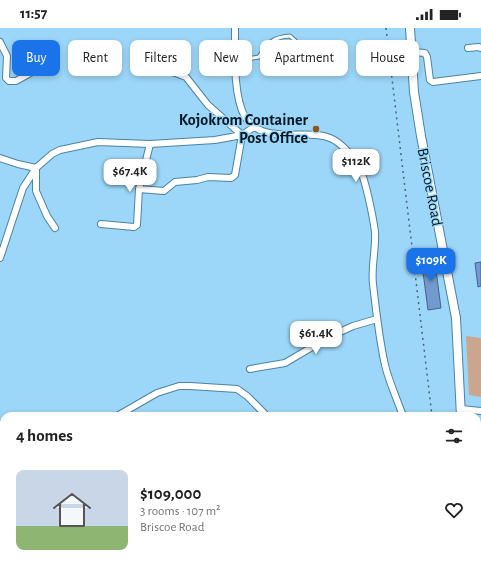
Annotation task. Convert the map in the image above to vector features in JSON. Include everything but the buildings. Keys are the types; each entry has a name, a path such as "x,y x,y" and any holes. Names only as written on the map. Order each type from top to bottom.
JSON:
{"street":[{"path":"235,28 235,40"},
{"name":"Briscoe Road","path":"410,28 411,40"},
{"path":"0,42 7,56 6,78 9,81 16,81 25,76"},
{"path":"468,48 481,48"},
{"path":"419,53 425,53 427,57 430,80 433,82 481,76"},
{"path":"181,76 186,78 208,105 242,135"},
{"path":"236,76 240,102 244,116 254,127 264,132 277,134 322,136 331,138 338,143 357,163 364,178 375,232 372,273 377,319 385,365 402,412"},
{"name":"Briscoe Road","path":"413,76 414,92 421,136 456,318 461,412"},
{"path":"0,258 23,188 36,168 52,154 60,150 85,144 109,142 150,144 215,140 242,135 254,127"},
{"path":"139,189 164,191 174,182 197,180 208,177 232,178 235,175 242,135"},
{"path":"101,224 136,227 138,223 139,189 150,144"},
{"path":"0,158 36,168"},
{"path":"36,168 36,190 47,216 55,228"},
{"path":"250,369 285,363 325,339 353,326 377,319"},
{"path":"125,412 157,393 179,386 237,389 247,396 263,412"},
{"path":"471,412 481,411"}],"lane":[{"path":"274,40 280,37 290,36 294,40"}],"shaded area":[{"path":"466,336 481,338 481,397 469,395"}],"railway":[{"path":"386,28 432,412"}],"place":[{"name":"Kojokrom Container Post Office","path":"316,129"}]}
